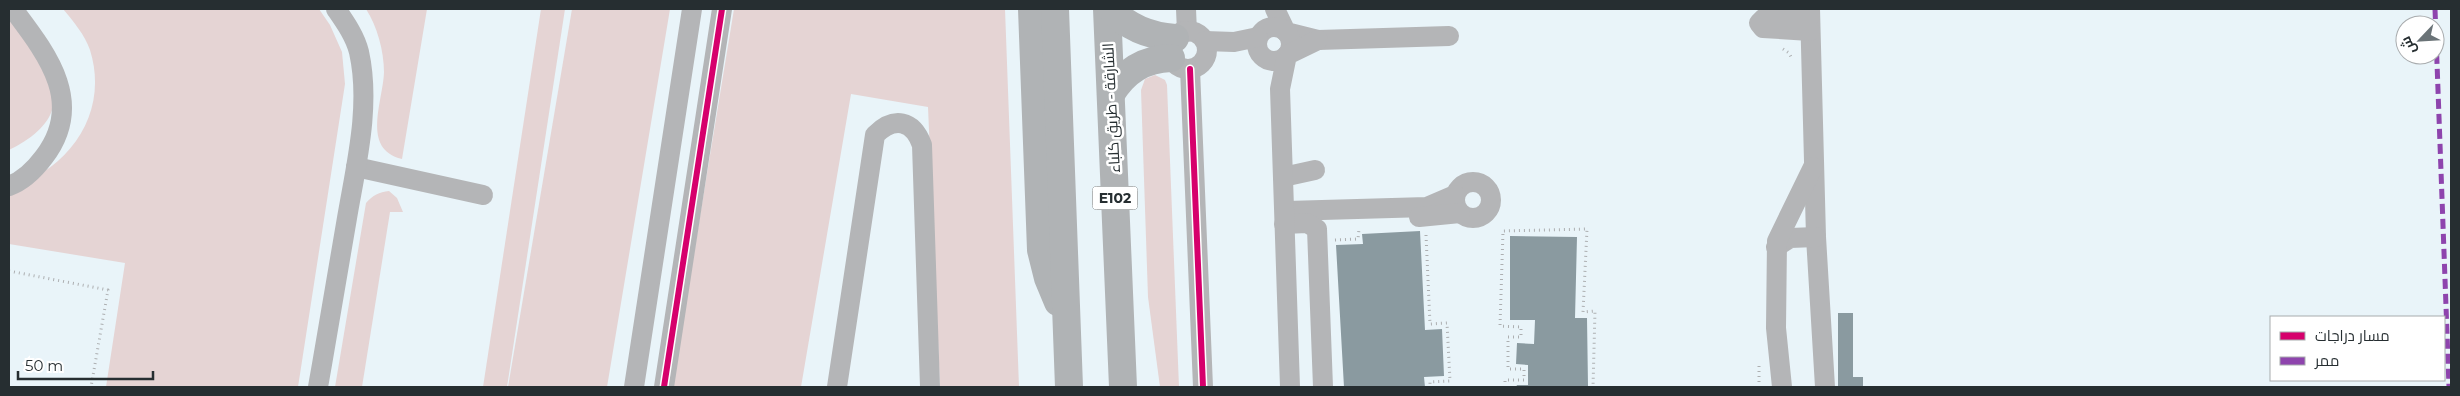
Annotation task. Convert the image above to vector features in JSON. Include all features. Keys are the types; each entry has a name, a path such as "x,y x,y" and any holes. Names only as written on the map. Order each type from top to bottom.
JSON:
{"highway":[{"path":"1032,9 1042,250 1048,278 1066,322"},
{"path":"1055,9 1068,387"},
{"name":"الشارقة - طريق كلباء","path":"1106,9 1123,387"},
{"path":"1111,9 1129,25 1181,49"},
{"path":"1111,94 1125,74 1136,67 1181,49"}],"street":[{"path":"9,186 34,169 50,149 59,126 62,101 57,76 46,53 13,9"},
{"path":"318,387 356,167 363,109 363,80 359,50 348,26 336,9"},
{"path":"634,387 692,9"},
{"path":"664,387 722,9"},
{"path":"1186,9 1181,49 1203,387"},
{"path":"1274,9 1291,43 1280,89 1290,387"},
{"path":"1274,9 1262,44 1280,89"},
{"path":"1810,18 1816,237 1825,387"},
{"path":"1206,48 1262,44 1276,27 1286,32 1318,40 1449,36"},
{"path":"1200,36 1206,48 1204,62 1181,49 1200,36"},
{"path":"1262,44 1278,61 1318,40"},
{"path":"836,387 875,135 884,126 896,123 908,125 918,134 922,145 930,387"},
{"path":"1782,387 1776,328 1776,247 1778,238 1814,166"},
{"path":"356,167 483,195"},
{"path":"1282,177 1315,170"},
{"path":"1284,217 1458,204 1439,216 1339,219 1325,235 1324,387"},
{"path":"1284,217 1307,223 1325,235"},
{"path":"1776,247 1790,238 1816,237"}],"path":[{"path":"1425,226 1430,324 1447,323 1450,381 1430,382 1430,387"},
{"path":"1325,235 1358,239 1357,229 1367,228"},
{"path":"1505,387 1505,380 1524,380 1524,369 1508,369 1508,337 1521,337 1521,327 1500,326 1503,231 1587,229 1583,312 1594,311 1593,387"},
{"path":"9,271 108,290 92,387"}],"shaded area":[{"path":"9,9 55,62 54,99 49,117 34,134 9,150"},
{"path":"63,9 319,9 330,25 342,52 345,84 298,387 106,387 125,263 9,244 9,188 30,180 49,168 66,153 79,136 89,117 94,96 95,74 88,44 75,23"},
{"path":"366,9 427,9 402,159 389,154 382,145 378,135 378,110 383,84 384,64 377,31"},
{"path":"541,9 565,9 507,387 483,387"},
{"path":"572,9 670,9 607,387 508,387"},
{"path":"734,9 1005,9 1019,387 940,387 928,107 851,94 801,387 672,387"},
{"path":"1155,75 1165,80 1167,85 1179,387 1160,387 1148,297 1141,90 1145,79"},
{"path":"389,191 397,198 403,212 390,212 362,387 335,387 366,203 376,194"}],"building":[{"path":"1420,231 1425,330 1442,329 1444,376 1424,377 1425,387 1344,387 1336,245 1363,244 1362,234"},
{"path":"1510,236 1577,237 1575,318 1587,318 1588,386 1516,387 1517,385 1528,385 1528,365 1516,364 1517,343 1534,344 1535,320 1510,320"},
{"path":"1838,313 1853,313 1853,377 1863,377 1863,387 1838,387"}],"marked path":[{"path":"2435,9 2449,387"}],"cycle path":[{"path":"664,387 722,9"},
{"path":"1190,69 1203,387"}]}
